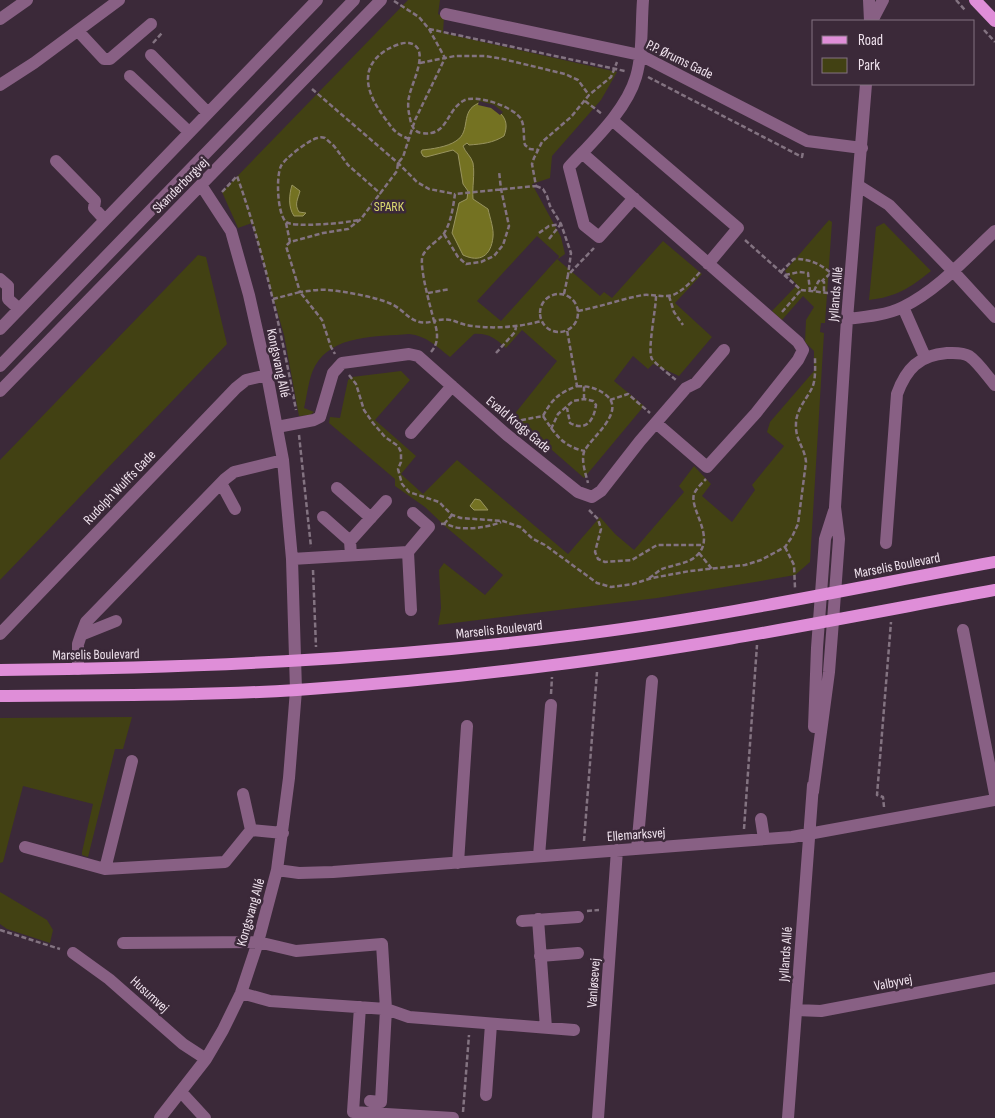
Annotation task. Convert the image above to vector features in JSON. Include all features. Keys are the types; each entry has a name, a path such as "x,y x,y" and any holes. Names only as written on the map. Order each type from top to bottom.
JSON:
{"main road":[{"path":"976,0 995,21"},
{"name":"Marselis Boulevard","path":"0,670 152,668 296,661 467,648 571,636 795,599 995,562"},
{"path":"0,696 204,694 296,690 553,666 758,634 995,590"}],"street":[{"path":"0,18 27,0"},
{"path":"0,84 78,31 119,0"},
{"path":"0,329 317,0"},
{"name":"Skanderborgvej","path":"0,366 354,0"},
{"name":"Skanderborgvej","path":"0,391 380,0"},
{"path":"634,198 599,237 584,225 568,167 612,120 629,94 636,78 640,55 643,0"},
{"path":"869,0 871,20"},
{"path":"871,20 877,0"},
{"path":"872,20 882,0"},
{"name":"P.P. Ørums Gade","path":"446,14 640,55 807,141 862,148"},
{"path":"78,31 104,59 110,59 151,24"},
{"path":"150,50 208,113"},
{"path":"130,76 189,132"},
{"name":"Jyllands Allé","path":"813,792 829,672 833,621 839,539 835,507 847,319 866,85"},
{"path":"612,120 738,228 708,264"},
{"path":"582,153 798,342 803,350 798,360 756,413 707,467 656,424"},
{"path":"56,161 95,201 94,208 105,220"},
{"name":"Kongsvang Allé","path":"160,1118 206,1059 223,1030 241,993 258,942 277,870 296,690 292,559 283,460 277,427 249,295 231,232 201,185"},
{"path":"859,186 889,205 995,317"},
{"path":"847,319 883,313 903,307 927,292 953,271 995,231"},
{"path":"0,279 8,286 8,299 19,309"},
{"path":"903,307 925,357"},
{"path":"592,497 601,491 686,388 696,383 724,350"},
{"path":"886,543 897,394 901,382 917,362 925,357 959,352 969,356 995,385"},
{"name":"Evald Krogs Gade","path":"342,363 408,354 418,356 507,435 578,492 592,497"},
{"path":"277,427 314,420 320,417 333,373 342,363"},
{"name":"Rudolph Wulffs Gade","path":"0,634 236,388 246,380 267,375"},
{"path":"411,433 452,386"},
{"path":"78,669 78,644 86,622 221,483 234,472 283,460"},
{"path":"221,483 235,508"},
{"path":"337,488 371,518"},
{"path":"350,541 386,501"},
{"name":"Jyllands Allé","path":"788,1118 813,792 819,623 825,539 835,507"},
{"path":"411,610 408,552 429,527 413,513"},
{"path":"323,517 350,541 351,555"},
{"path":"292,559 408,552"},
{"path":"82,635 116,621"},
{"path":"963,630 995,794"},
{"path":"636,849 652,681"},
{"path":"539,856 551,705"},
{"path":"458,863 467,726"},
{"path":"105,869 132,761"},
{"path":"26,847 105,869 225,862 250,830 243,794"},
{"name":"Ellemarksvej","path":"277,870 333,872 810,835 995,800"},
{"path":"761,819 764,839"},
{"path":"250,830 282,833"},
{"name":"Vanløsevej","path":"598,1118 618,850"},
{"path":"522,920 578,917"},
{"path":"538,919 546,1028"},
{"path":"123,943 258,942 296,951 382,944 386,1009 381,1102 370,1101"},
{"name":"Husumvej","path":"73,953 109,978 183,1044 206,1059"},
{"path":"540,956 578,953"},
{"name":"Valbyvej","path":"796,1010 821,1011 995,978"},
{"path":"241,993 270,1001 386,1009 409,1017 574,1030"},
{"path":"360,1007 353,1112 453,1118"},
{"path":"486,1095 491,1024"},
{"path":"181,1092 205,1118"}],"path":[{"path":"392,0 419,17 429,29 445,58"},
{"path":"150,50 162,33"},
{"path":"409,139 391,129 376,108 368,82 368,74 378,57 392,46 407,42 416,46 419,51 420,63 408,100 408,111 413,128 418,132 434,133 443,127 453,109 462,101 479,98 496,103 518,116 522,120 525,146 538,150"},
{"path":"536,186 532,164 538,150 548,135 571,117 589,95 611,78 621,50"},
{"path":"420,63 445,58 485,56 565,74 578,80 589,95"},
{"path":"342,363 331,348 322,320 300,292 286,246 290,242 348,228 361,219 397,171 398,164 404,157 413,128 430,86 445,58"},
{"path":"293,91 300,98 310,87 421,185 440,192 455,194 536,186 543,189 550,206 561,224 571,253 564,294"},
{"path":"585,101 612,120"},
{"path":"290,242 278,196 280,167 289,157 316,138 325,138 334,146 348,165 381,194"},
{"path":"444,234 458,257 466,264 481,262 494,256 503,245 509,226 499,171"},
{"path":"424,362 437,346 437,329 423,275 422,259 424,253 444,234 450,219 455,194"},
{"path":"286,223 297,226 361,219"},
{"path":"539,233 549,226 561,224"},
{"path":"549,239 561,224"},
{"path":"738,228 744,238 801,290 824,292 823,280"},
{"path":"568,275 596,246 599,237"},
{"path":"782,274 794,258 818,263 831,273 818,282 814,292"},
{"path":"578,311 603,306 626,298 646,295 669,296 683,290 708,264"},
{"path":"782,274 808,273 810,291"},
{"path":"428,293 450,289"},
{"path":"272,299 300,292 328,290 390,303 409,318 422,322 449,319 469,326 488,328 516,327 542,321"},
{"path":"774,321 801,290"},
{"path":"558,293 564,294 574,300 578,311 574,324 567,330 556,332 545,326 540,309 546,298 558,293"},
{"path":"656,296 650,351 652,358 686,388"},
{"path":"669,296 674,312 683,325"},
{"path":"496,353 515,332 516,327"},
{"path":"567,330 577,386"},
{"path":"507,435 522,420 543,416 553,400 562,392 577,386 591,387 601,391 610,400 611,413 606,424 584,453 584,470 592,497 588,509 598,519 601,529 595,552 598,559 605,562 632,560 657,545 702,545"},
{"path":"584,386 584,399"},
{"path":"610,400 628,394 653,415 656,424"},
{"path":"551,429 558,414 573,401 584,399 593,401 596,406 595,417 586,425 576,426 570,423 567,408"},
{"path":"543,416 551,429 569,446 585,451"},
{"path":"646,580 662,570 695,557 699,553 704,538 694,493 707,478 707,467"},
{"path":"444,524 452,515"},
{"path":"429,527 444,524 459,528 492,525 503,521"},
{"path":"785,547 794,564 795,599"},
{"path":"699,553 712,569"},
{"path":"886,821 883,796 877,795 892,610"},
{"path":"744,841 758,634"},
{"path":"583,853 598,659"},
{"path":"551,705 553,666"},
{"path":"578,917 581,911 613,909"},
{"path":"0,930 73,953"},
{"path":"462,1118 470,1022"}],"green space":[{"name":"SPARK","path":"408,0 440,0 438,14 444,17 443,33 617,72 601,100 552,156 550,178 532,184 561,237 565,254 558,259 559,256 537,236 477,301 501,321 557,259 600,296 604,292 612,298 663,241 702,274 675,303 712,337 679,376 653,364 648,369 633,356 614,381 644,406 584,478 513,416 557,361 522,330 506,348 491,337 483,334 474,334 450,357 426,339 409,334 370,337 344,343 333,348 315,366 304,408 314,412 310,415 299,416 284,335 252,223 238,228 222,192"},
{"path":"829,220 832,222 825,323 821,323 820,332 824,333 810,562 795,575 755,582 657,598 438,625 441,608 439,570 444,563 485,595 503,575 425,507 395,486 395,479 329,423 330,417 340,418 348,380 352,377 401,371 410,380 375,420 416,456 401,474 423,494 457,460 568,554 600,517 615,534 634,550 684,492 679,486 694,466 711,484 702,496 732,522 755,490 752,485 784,446 767,432 770,422 814,371 814,351 805,342 806,320 814,307 803,296 782,320 772,311 797,285 785,271"},
{"path":"884,223 931,271 902,291 887,297 869,300 876,227"},
{"path":"198,255 206,257 227,344 0,580 0,460"},
{"path":"132,717 123,749 115,749 88,857 82,855 82,852 93,804 23,786 3,862 0,863 0,718"},
{"path":"0,892 47,920 53,930 50,943 7,929 0,924"}],"shaded area":[{"path":"479,103 491,107 501,114 506,123 506,129 504,136 496,140 474,145 467,143 463,146 473,163 473,199 488,209 493,231 490,249 484,256 475,258 463,255 452,233 459,203 467,199 468,191 463,184 458,154 453,150 426,157 421,152 422,150 452,143 461,137 469,111"},
{"path":"292,185 300,191 297,206 299,212 306,213 303,216 294,216 291,209"},
{"path":"475,499 480,500 488,510 474,510 470,506"}],"pier":[{"path":"479,101 494,105 503,112 500,115 491,108 478,105"}]}
